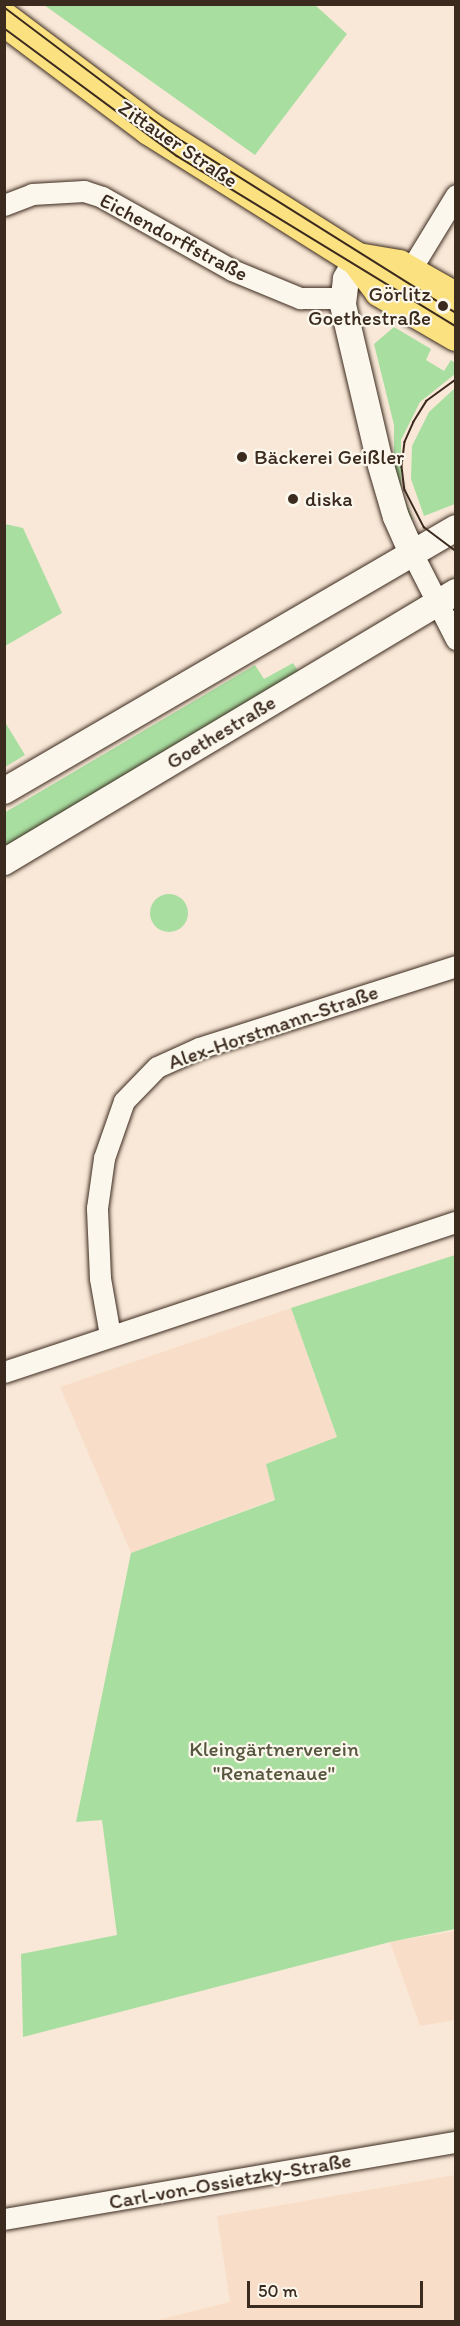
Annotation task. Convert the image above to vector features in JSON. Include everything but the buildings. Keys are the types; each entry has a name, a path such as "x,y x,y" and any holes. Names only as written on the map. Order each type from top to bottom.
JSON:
{"main road":[{"name":"Zittauer Straße","path":"4,19 149,128 357,259 380,290 456,334"},
{"name":"Zittauer Straße","path":"357,259 398,266 456,298"}],"street":[{"name":"Eichendorffstraße","path":"4,205 32,194 84,190 102,196 232,270 300,298 344,298"},
{"path":"409,272 456,195"},
{"path":"357,259 346,279 344,298 379,459 396,517 412,553 447,597 456,639"},
{"path":"4,791 456,528"},
{"name":"Goethestraße","path":"4,862 447,597"},
{"name":"Alex-Horstmann-Straße","path":"110,1335 100,1278 97,1208 104,1158 124,1101 157,1067 199,1048 456,966"},
{"path":"4,1372 456,1222"},
{"name":"Carl-von-Ossietzky-Straße","path":"4,2219 456,2142"}],"shaded area":[{"path":"291,1308 337,1437 266,1464 275,1499 131,1553 60,1387"},
{"path":"455,1931 455,2020 420,2026 390,1942"},
{"path":"455,2175 455,2321 150,2322 230,2302 217,2216"}],"green space":[{"path":"44,5 315,5 347,34 255,155"},
{"path":"394,327 431,349 426,360 444,371 451,360 455,363 455,374 420,402 401,440 401,492 413,519 406,521 394,466 394,425 374,344"},
{"path":"455,388 455,504 424,516 411,479 412,446 429,412"},
{"path":"5,524 23,528 62,613 5,646"},
{"path":"293,663 302,677 5,852 4,813 255,665 264,679"},
{"path":"5,722 25,755 4,767"},
{"path":"169,894 176,895 182,900 187,906 187,920 182,926 176,931 169,932 162,931 156,926 151,920 150,913 151,906 156,900 162,895"},
{"name":"Kleingärtnerverein \"Renatenaue\"","path":"455,1255 455,1929 390,1942 23,2037 21,1954 117,1935 102,1820 76,1822 131,1553 275,1500 266,1464 337,1437 291,1308"}],"tram line":[{"path":"4,7 182,141 456,313"},
{"path":"4,28 177,156 456,326"},
{"path":"456,380 427,401 405,442 402,467 405,490 424,527 456,551"}],"place":[{"name":"Görlitz Goethestraße","path":"443,306"},
{"name":"Bäckerei Geißler","path":"242,457"},
{"name":"diska","path":"293,499"}]}
